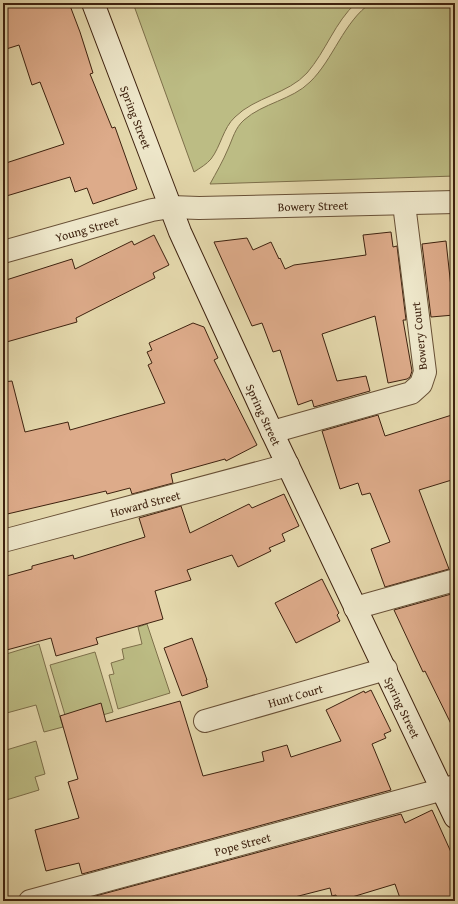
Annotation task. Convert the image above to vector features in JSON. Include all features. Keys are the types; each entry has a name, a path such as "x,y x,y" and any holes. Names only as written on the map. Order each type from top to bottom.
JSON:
{"street":[{"name":"Spring Street","path":"93,3 184,240 355,608 448,788 455,817"},
{"name":"Bowery Street","path":"171,207 199,208 455,202"},
{"name":"Bowery Court","path":"272,432 411,393 421,384 425,372 404,204"},
{"name":"Young Street","path":"3,252 152,210 171,207"},
{"name":"Howard Street","path":"3,541 288,465"},
{"path":"355,608 455,580"},
{"name":"Hunt Court","path":"205,722 386,669"},
{"name":"Pope Street","path":"30,901 448,788"}],"green space":[{"path":"133,3 356,3 342,19 307,73 291,86 252,105 235,117 228,126 211,159 194,172"},
{"path":"371,3 455,3 455,176 210,184 224,158 236,130 241,123 260,109 295,93 310,82 325,63 353,20"},
{"path":"147,624 170,693 118,709 109,675 114,674 111,663 124,659 122,649 142,644 138,627"},
{"path":"39,644 63,727 44,732 36,705 3,714 3,655"},
{"path":"95,652 113,712 68,725 50,665"},
{"path":"36,741 45,774 35,777 39,790 3,801 3,751"}],"building":[{"path":"3,3 69,3 93,73 90,74 112,128 115,127 137,189 93,204 87,188 75,192 70,177 3,197 3,164 64,144 40,82 32,85 19,45 3,50"},
{"path":"391,232 393,247 397,246 406,320 403,320 412,371 410,377 388,383 375,316 322,334 337,381 366,376 370,391 314,407 312,400 298,405 280,350 273,352 262,323 252,326 214,242 247,238 253,250 271,242 285,269 294,265 366,255 363,235"},
{"path":"154,235 169,265 153,273 155,278 76,318 77,322 3,343 3,281 72,259 75,269 132,241 134,245"},
{"path":"446,241 454,315 431,317 422,244"},
{"path":"193,323 204,327 218,358 214,360 257,445 226,461 225,459 171,474 173,483 132,494 130,488 107,494 106,491 3,515 3,382 12,381 25,432 68,422 70,430 165,403 148,365 152,363 147,352 152,350 149,343"},
{"path":"455,414 455,479 419,490 449,569 385,587 371,549 390,542 370,493 362,495 358,483 340,489 322,431 378,415 385,436"},
{"path":"284,494 299,526 282,534 285,541 269,548 271,551 238,567 232,555 187,570 191,580 155,591 163,619 96,638 98,644 56,656 51,638 3,651 3,577 32,569 32,566 73,555 74,559 145,537 139,518 181,506 190,533 249,504 252,508"},
{"path":"322,579 339,613 337,615 340,621 296,643 275,603"},
{"path":"455,593 455,732 425,671 423,672 394,610"},
{"path":"192,638 207,680 208,687 182,696 164,648"},
{"path":"371,690 391,731 384,734 386,738 372,744 391,790 82,874 79,863 46,871 35,830 79,818 68,782 78,779 60,716 101,703 106,722 180,701 203,776 264,761 262,752 287,745 291,757 341,741 326,710 364,691 365,693"},
{"path":"432,810 455,861 455,901 401,901 395,884 339,901 337,901 336,895 332,896 330,888 279,901 89,901 88,898 401,814 405,823"}]}
